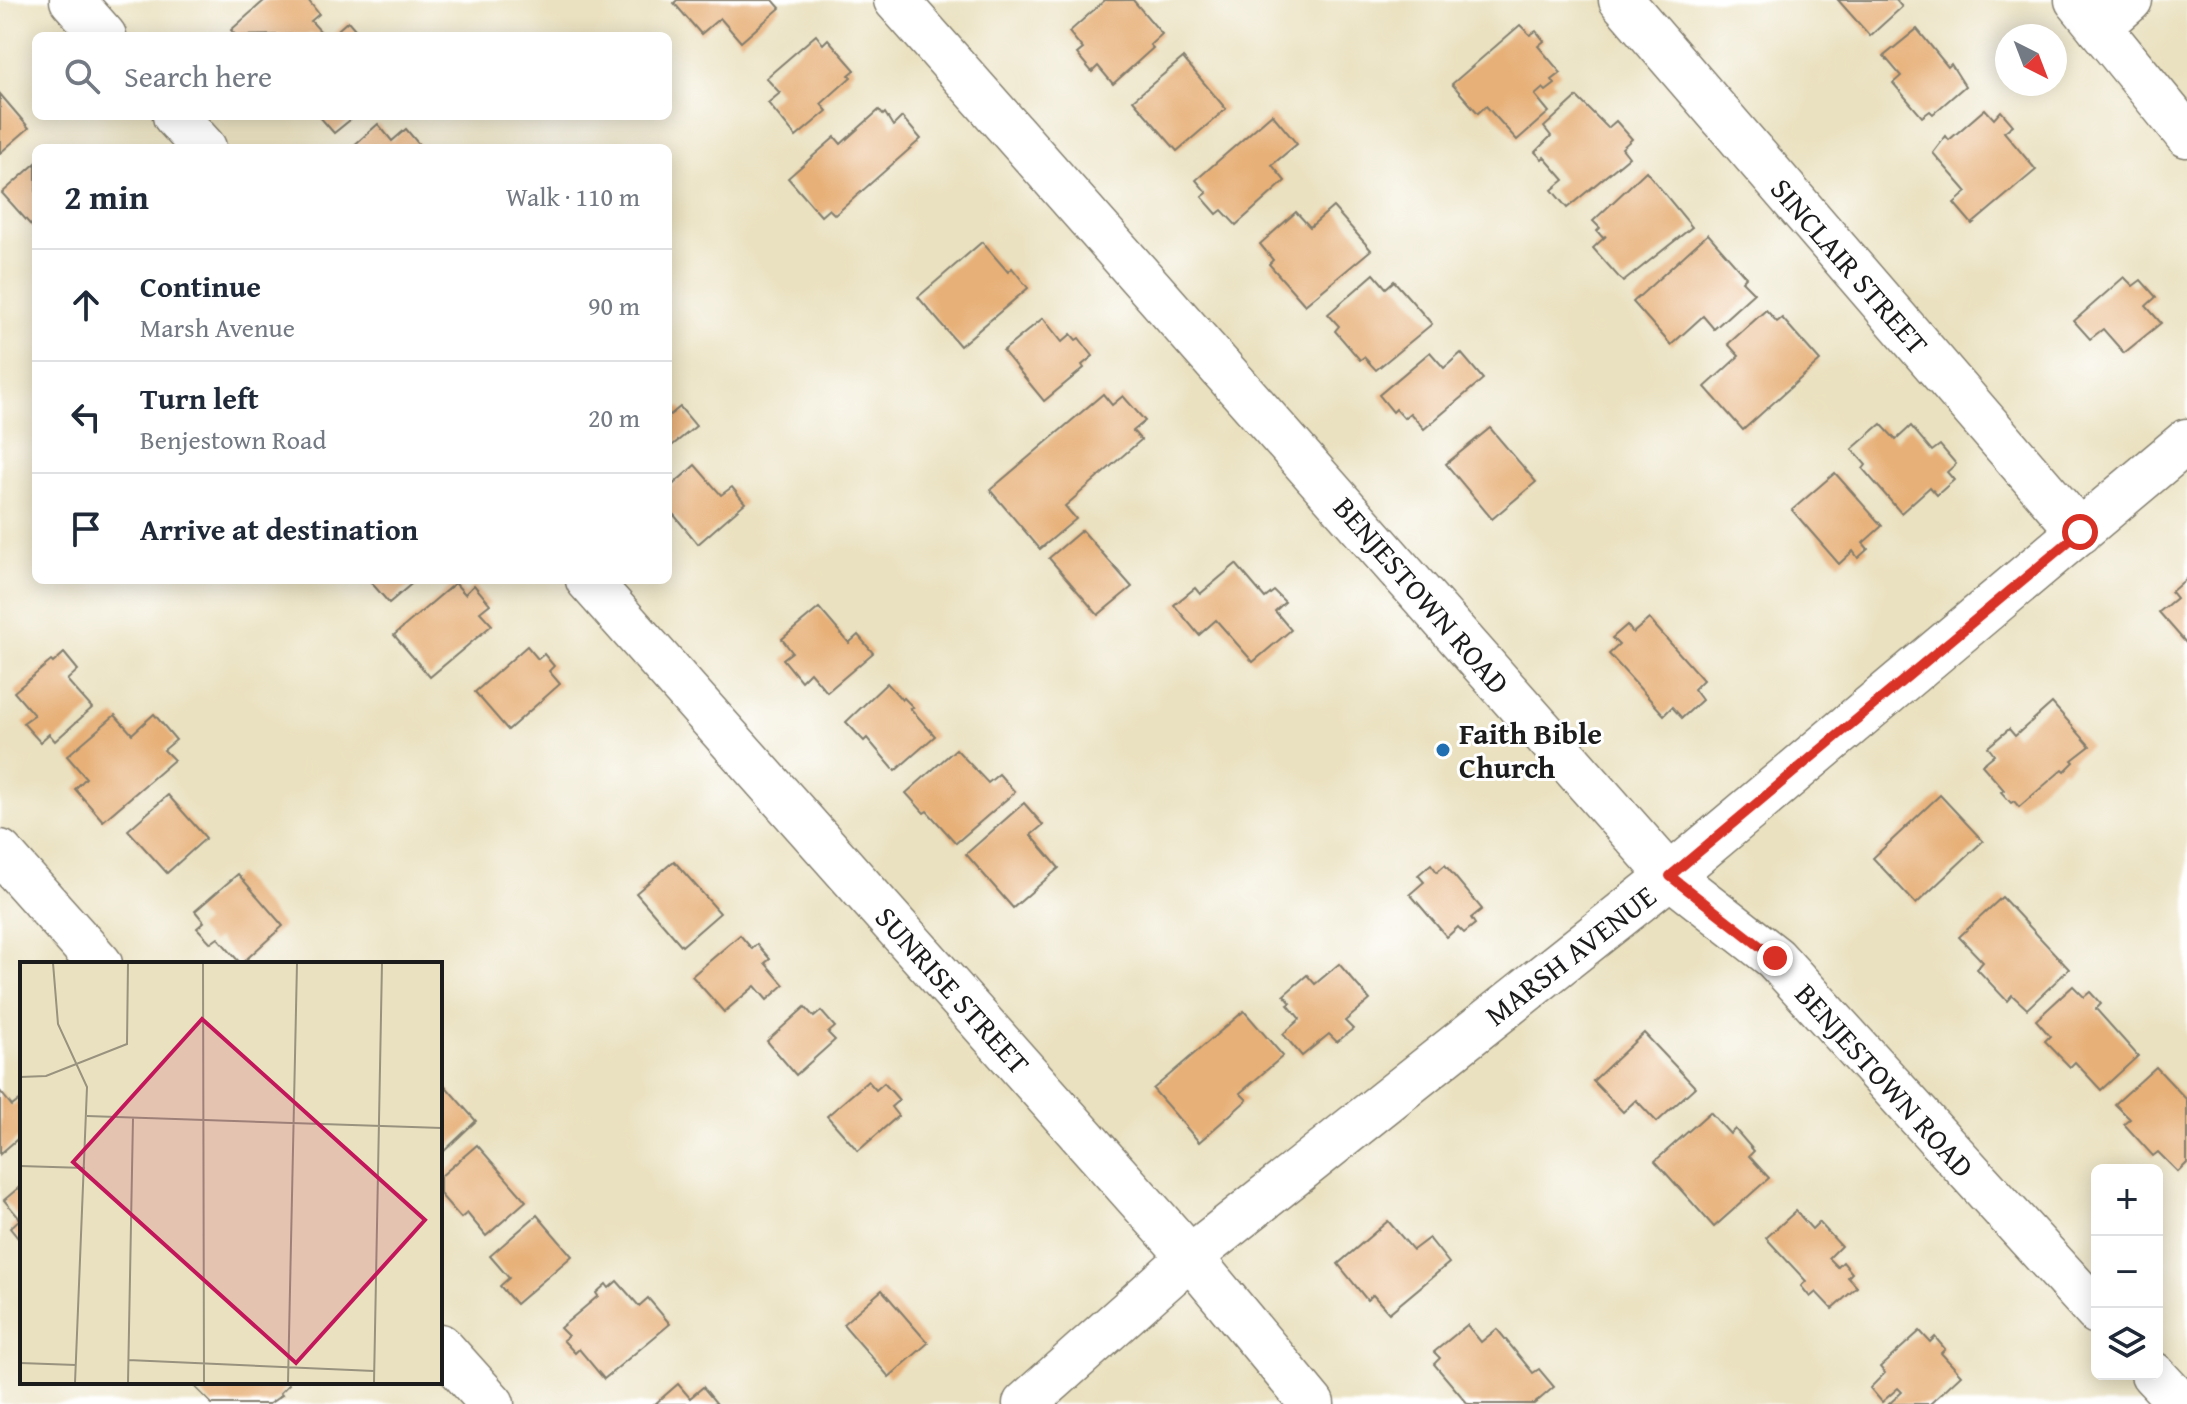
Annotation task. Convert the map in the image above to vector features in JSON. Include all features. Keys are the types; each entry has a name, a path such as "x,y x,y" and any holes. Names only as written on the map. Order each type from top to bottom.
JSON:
{"street":[{"path":"72,0 100,32"},
{"name":"BENJESTOWN ROAD","path":"896,0 1670,876 1775,958 2093,1308"},
{"name":"SINCLAIR STREET","path":"1621,0 2080,532"},
{"path":"2102,9 2187,135"},
{"path":"179,120 200,144"},
{"name":"MARSH AVENUE","path":"1025,1404 1190,1257 1670,876 2187,441"},
{"name":"SUNRISE STREET","path":"592,584 1190,1257 1312,1404"},
{"path":"0,852 98,962"},
{"path":"442,1348 492,1404"},
{"path":"2159,1380 2181,1404"}],"building":[{"path":"265,0 308,0 319,14 311,21 321,32 233,32 231,30"},
{"path":"677,0 773,0 780,8 741,42 720,18 701,34 674,3"},
{"path":"1105,0 1133,0 1162,34 1150,45 1153,48 1113,84 1098,66 1092,72 1077,54 1083,49 1069,32"},
{"path":"1838,0 1896,0 1902,7 1870,36"},
{"path":"348,21 358,32 336,32"},
{"path":"1520,25 1530,35 1536,31 1544,41 1538,46 1561,73 1552,80 1555,84 1535,95 1549,112 1517,140 1486,106 1478,113 1452,84"},
{"path":"1917,29 1948,67 1951,64 1965,86 1933,114 1930,111 1922,117 1893,83 1901,76 1884,56"},
{"path":"816,35 823,44 828,39 855,70 821,104 827,111 796,137 768,103 780,93 766,78"},
{"path":"1183,58 1226,109 1177,151 1133,100"},
{"path":"0,94 29,128 0,153"},
{"path":"1577,97 1608,128 1616,121 1632,139 1622,148 1629,157 1567,208 1552,190 1564,180 1544,157 1542,159 1535,152 1551,136 1544,127"},
{"path":"1985,109 1994,119 2001,111 2013,125 2004,132 2036,170 1972,224 1954,203 1967,192 1933,153 1946,136 1949,140"},
{"path":"879,110 883,115 885,113 893,126 902,117 921,139 835,215 829,209 821,216 788,178 835,137 841,144"},
{"path":"1272,114 1297,144 1272,165 1285,181 1236,225 1222,210 1217,214 1202,197 1207,193 1196,180"},
{"path":"323,120 350,120 334,133"},
{"path":"378,124 392,141 406,129 419,144 356,144"},
{"path":"32,167 32,227 2,193"},
{"path":"1646,171 1692,227 1623,282 1593,248 1606,236 1602,237 1597,231 1600,228 1593,221"},
{"path":"1333,207 1371,250 1305,305 1269,264 1273,260 1260,244 1296,212 1310,227"},
{"path":"1708,234 1746,277 1742,281 1754,293 1714,329 1703,316 1671,345 1633,302"},
{"path":"982,242 1008,272 1012,268 1028,288 960,346 918,297"},
{"path":"1374,274 1386,288 1394,281 1432,324 1376,370 1364,357 1360,360 1335,331 1339,326 1328,314"},
{"path":"2124,277 2133,286 2141,280 2156,297 2146,306 2161,323 2124,353 2103,329 2090,339 2074,321"},
{"path":"1766,310 1777,322 1782,318 1820,361 1743,430 1705,387 1739,356 1728,344"},
{"path":"1043,318 1062,342 1071,334 1076,340 1079,338 1093,356 1082,365 1084,368 1044,401 1003,351"},
{"path":"1430,352 1444,368 1461,353 1483,379 1424,429 1410,413 1404,418 1396,409 1393,412 1379,395"},
{"path":"1103,394 1112,405 1123,396 1145,421 1133,431 1141,440 1065,506 1076,519 1040,549 990,490"},
{"path":"680,407 696,426 672,446 672,413"},
{"path":"1881,424 1896,440 1911,426 1932,451 1940,445 1956,464 1947,472 1954,480 1937,495 1930,487 1901,513 1863,469 1866,465 1852,449"},
{"path":"1490,428 1536,482 1492,519 1446,464"},
{"path":"695,465 721,495 732,487 745,503 698,544 674,515 672,517 672,485"},
{"path":"1835,473 1882,526 1863,543 1868,549 1858,558 1853,551 1839,564 1792,510"},
{"path":"1082,530 1132,587 1098,615 1049,558"},
{"path":"1236,564 1265,598 1274,591 1285,602 1275,611 1291,630 1253,662 1216,620 1199,635 1174,605 1195,588 1200,594"},
{"path":"2187,578 2187,644 2159,612 2176,598 2171,592"},
{"path":"372,584 411,584 389,603"},
{"path":"454,584 465,594 474,585 490,604 480,612 492,625 430,677 394,635"},
{"path":"819,608 849,643 858,635 873,653 827,692 810,672 801,681 783,659 792,652 782,639"},
{"path":"1649,619 1703,680 1694,689 1702,700 1682,718 1672,707 1664,715 1609,654 1619,645 1612,638 1627,625 1633,633"},
{"path":"527,646 538,659 544,654 554,666 549,671 560,684 508,730 475,692"},
{"path":"64,653 78,670 67,680 92,708 55,741 49,734 40,742 23,723 34,715 14,692"},
{"path":"887,683 913,707 910,708 935,736 895,771 867,738 864,741 846,722"},
{"path":"2052,703 2090,746 2072,760 2074,762 2065,771 2063,769 2019,807 2001,792 2004,790 1982,765 1994,755 1988,747 2009,729 2015,736"},
{"path":"154,714 176,740 164,750 174,760 103,821 75,789 86,778 67,756 115,715 132,734"},
{"path":"956,749 988,783 999,774 1015,792 956,843 906,793"},
{"path":"168,795 206,838 167,873 128,830"},
{"path":"1940,795 1983,841 1916,904 1873,858"},
{"path":"1024,803 1043,825 1031,835 1059,868 1013,908 966,854"},
{"path":"674,861 720,913 682,946 636,893"},
{"path":"1431,864 1437,872 1445,865 1482,909 1471,918 1475,924 1464,933 1458,927 1447,937 1410,894 1424,882 1418,875"},
{"path":"238,874 283,926 243,962 239,962 218,938 211,943 197,928 204,922 195,911"},
{"path":"2002,897 2069,969 2027,1009 2012,995 2007,1001 1977,969 1983,962 1959,937"},
{"path":"740,935 752,949 757,944 770,959 765,963 784,985 767,1000 755,986 724,1012 692,976"},
{"path":"1339,964 1370,1000 1345,1021 1353,1029 1337,1042 1329,1034 1302,1056 1283,1034 1300,1019 1284,995 1307,975 1315,984"},
{"path":"2073,986 2084,997 2090,992 2101,1004 2096,1009 2138,1056 2101,1090 2075,1062 2070,1067 2045,1041 2050,1036 2036,1020"},
{"path":"805,1007 814,1017 821,1011 835,1027 828,1033 835,1040 796,1075 767,1041"},
{"path":"1244,1011 1283,1056 1240,1093 1247,1100 1199,1142 1153,1089"},
{"path":"1644,1033 1695,1087 1657,1122 1636,1100 1623,1112 1593,1081"},
{"path":"2156,1067 2187,1100 2187,1163 2178,1172 2158,1152 2153,1156 2124,1124 2130,1119 2115,1104"},
{"path":"868,1081 876,1090 884,1083 899,1100 891,1107 898,1116 858,1151 827,1116"},
{"path":"442,1082 476,1121 442,1153"},
{"path":"0,1091 12,1106 20,1100 20,1137 0,1154"},
{"path":"1710,1112 1730,1134 1735,1129 1754,1151 1749,1156 1769,1178 1714,1227 1655,1161"},
{"path":"477,1145 526,1201 486,1236 467,1213 461,1218 442,1196 442,1175"},
{"path":"20,1187 20,1219 4,1200"},
{"path":"1796,1211 1812,1229 1819,1222 1841,1246 1829,1258 1838,1267 1843,1262 1852,1273 1848,1277 1857,1287 1832,1309 1816,1292 1810,1297 1801,1286 1806,1281 1766,1238"},
{"path":"537,1215 572,1256 516,1304 500,1286 509,1278 490,1256"},
{"path":"20,1219 20,1240 10,1228"},
{"path":"1388,1221 1413,1250 1429,1238 1449,1263 1389,1313 1373,1295 1367,1300 1338,1264"},
{"path":"617,1281 639,1306 648,1298 670,1324 604,1379 579,1349 575,1353 563,1340 568,1336 560,1328 598,1296 596,1293 606,1284 609,1288"},
{"path":"882,1290 928,1343 889,1377 843,1324"},
{"path":"1467,1325 1481,1342 1497,1329 1533,1373 1539,1369 1554,1387 1534,1404 1468,1404 1434,1364 1440,1358 1434,1352"},
{"path":"1920,1331 1930,1342 1935,1337 1945,1349 1941,1353 1961,1375 1930,1404 1889,1404 1902,1392 1898,1388 1882,1402 1870,1388 1885,1373 1880,1367"},
{"path":"198,1384 289,1384 280,1393 282,1395 269,1404 212,1404 195,1387"},
{"path":"678,1384 690,1398 703,1387 717,1404 655,1404"}],"place":[{"name":"Faith Bible Church","path":"1443,750"}],"route":[{"path":"1775,958 1670,876 2080,532"}]}
